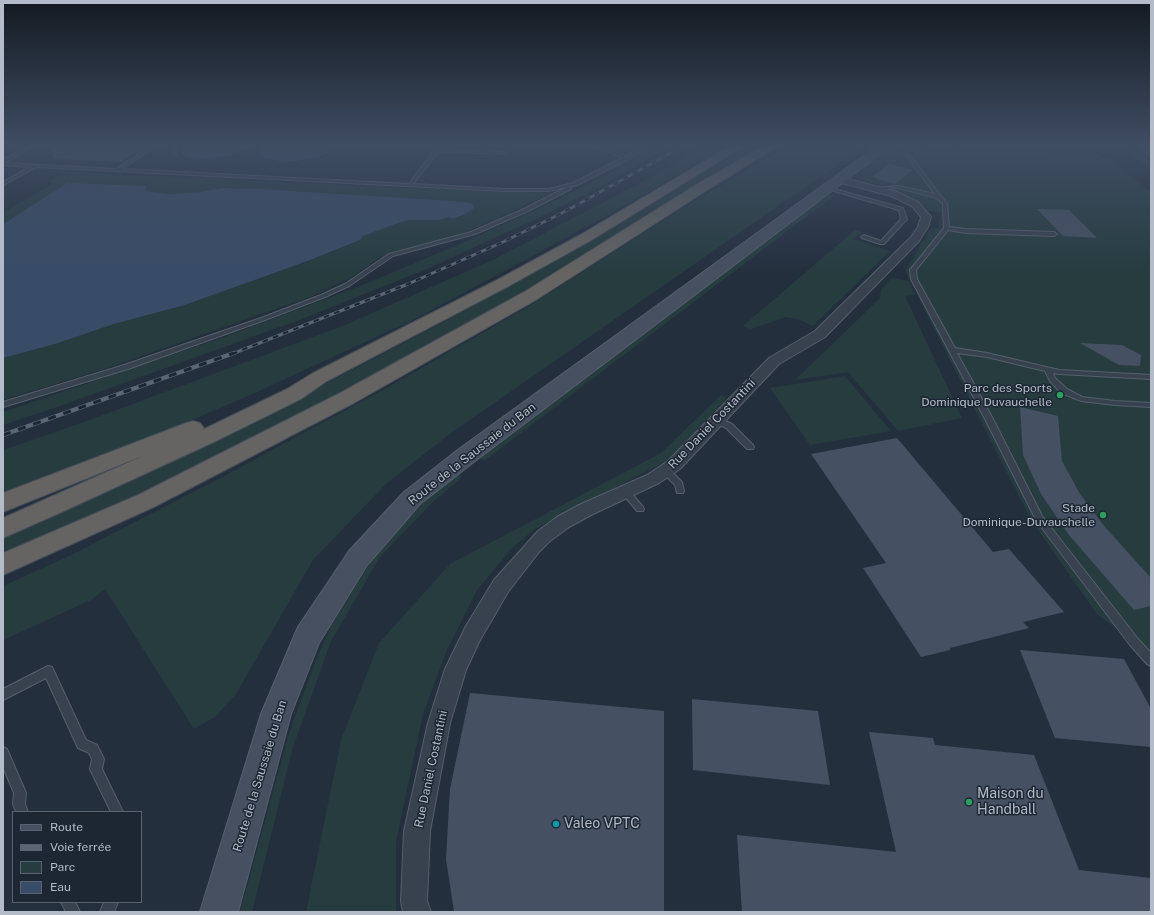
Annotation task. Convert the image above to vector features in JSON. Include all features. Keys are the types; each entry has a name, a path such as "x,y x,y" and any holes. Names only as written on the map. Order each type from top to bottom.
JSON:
{"highway":[{"path":"3,528 206,437 294,394 320,377 510,279 585,238 666,190"},
{"path":"3,564 146,501 347,398 530,296 698,190"},
{"path":"3,504 204,423 290,383 320,377"}],"main road":[{"name":"Route de la Saussaie du Ban","path":"219,912 276,714 308,636 358,558 412,498 467,455 827,190"}],"street":[{"name":"Rue Daniel Costantini","path":"417,912 414,901 417,831 439,723 456,669 473,633 501,586 532,547 563,522 674,466 716,420 774,361 820,334 915,239 923,227 926,217 915,204 894,194 879,190"}],"lane":[{"path":"498,190 550,190"},
{"path":"3,405 126,367 316,299 347,285 391,255 473,233 526,210 564,190"},
{"path":"850,190 901,209 904,219 882,243 864,237"},
{"path":"910,190 939,197"},
{"path":"934,190 946,208 947,228 913,270 914,279 989,419 1039,518 1134,642 1151,661"},
{"path":"947,228 966,231 1054,234"},
{"path":"951,350 987,355 1059,372 1151,377"},
{"path":"1048,369 1052,379 1064,391 1081,398 1115,403 1151,405"},
{"path":"716,420 729,426 750,447"},
{"path":"666,471 679,484 680,491"},
{"path":"625,491 640,509"},
{"path":"3,695 48,671 82,744 93,749 98,759 96,769 117,811"},
{"path":"3,753 20,793 19,804 22,811"},
{"path":"68,903 73,912"}],"green space":[{"path":"42,190 57,190 3,224 3,213"},
{"path":"144,190 213,190 169,194 144,191"},
{"path":"257,190 452,190 552,193 457,236 395,251 380,257 350,278 310,297 110,367 3,400 3,358 55,344 114,324 185,305 305,262 360,240 363,236 398,223 409,220 439,220 450,217 451,219 464,215 473,209 347,194"},
{"path":"577,190 595,190 538,218 427,269 294,322 49,410 3,425 3,412 227,336 360,286 460,244"},
{"path":"627,190 652,190 411,321 255,393 57,478 3,497 3,450 87,421 345,325 497,258"},
{"path":"673,190 692,190 461,330 250,442 86,519 3,555 3,534 99,495 265,415 427,331 530,274"},
{"path":"713,190 801,190 451,433 387,483 313,560 236,694 215,717 194,729 105,589 91,600 3,640 3,586 71,555 226,475 390,386 529,306"},
{"name":"Parc des Sports Dominique Duvauchelle","path":"887,190 1148,190 1151,192 1151,655 1097,614 1031,520 905,271 931,228 938,228 941,213 929,211 923,205"},
{"path":"831,194 835,195 484,461 477,456 806,210"},
{"path":"855,230 862,232 853,239 890,251 813,326 800,320 786,317 751,329 743,326"},
{"path":"891,278 909,281 915,295 905,296 962,418 898,431 848,372 795,380 880,298 881,290"},
{"path":"845,376 891,431 810,445 770,388"},
{"path":"721,395 727,398 669,460 535,529 512,548 477,590 447,650 423,714 396,842 396,912 306,912 341,740 379,643 450,564 661,453"},
{"path":"456,472 462,477 433,502 380,557 331,641 292,750 252,912 240,912 289,733 314,665 331,626 377,552 428,498"}],"water":[{"path":"57,190 145,190 145,191 169,194 213,190 272,190 452,201 471,203 474,206 473,209 464,215 451,219 450,217 439,220 409,220 398,223 363,236 360,240 305,262 185,305 114,324 55,344 3,358 3,224"}],"building":[{"path":"1037,209 1069,210 1097,238 1063,236"},
{"path":"1080,343 1122,345 1141,355 1140,366 1119,365"},
{"path":"1020,407 1058,416 1062,461 1080,494 1105,527 1151,578 1151,606 1134,610 1069,535 1041,494 1023,455"},
{"path":"897,438 993,552 1009,549 1064,612 1023,622 1029,628 921,657 863,568 886,563 811,454"},
{"path":"1020,650 1124,659 1151,709 1151,747 1055,738"},
{"name":"Valeo VPTC","path":"470,693 664,711 664,912 454,912 446,859 450,789"},
{"path":"692,699 818,711 830,785 693,770"},
{"name":"Maison du Handball","path":"869,732 933,738 935,745 1034,755 1079,870 1151,878 1151,912 742,912 737,835 896,852"}],"railway":[{"path":"232,354 408,284 503,242 564,212 604,190"},
{"path":"3,435 234,353"}],"place":[{"name":"Parc des Sports Dominique Duvauchelle","path":"1060,395"},
{"name":"Stade Dominique-Duvauchelle","path":"1103,515"},
{"name":"Maison du Handball","path":"969,802"},
{"name":"Valeo VPTC","path":"556,824"}]}
